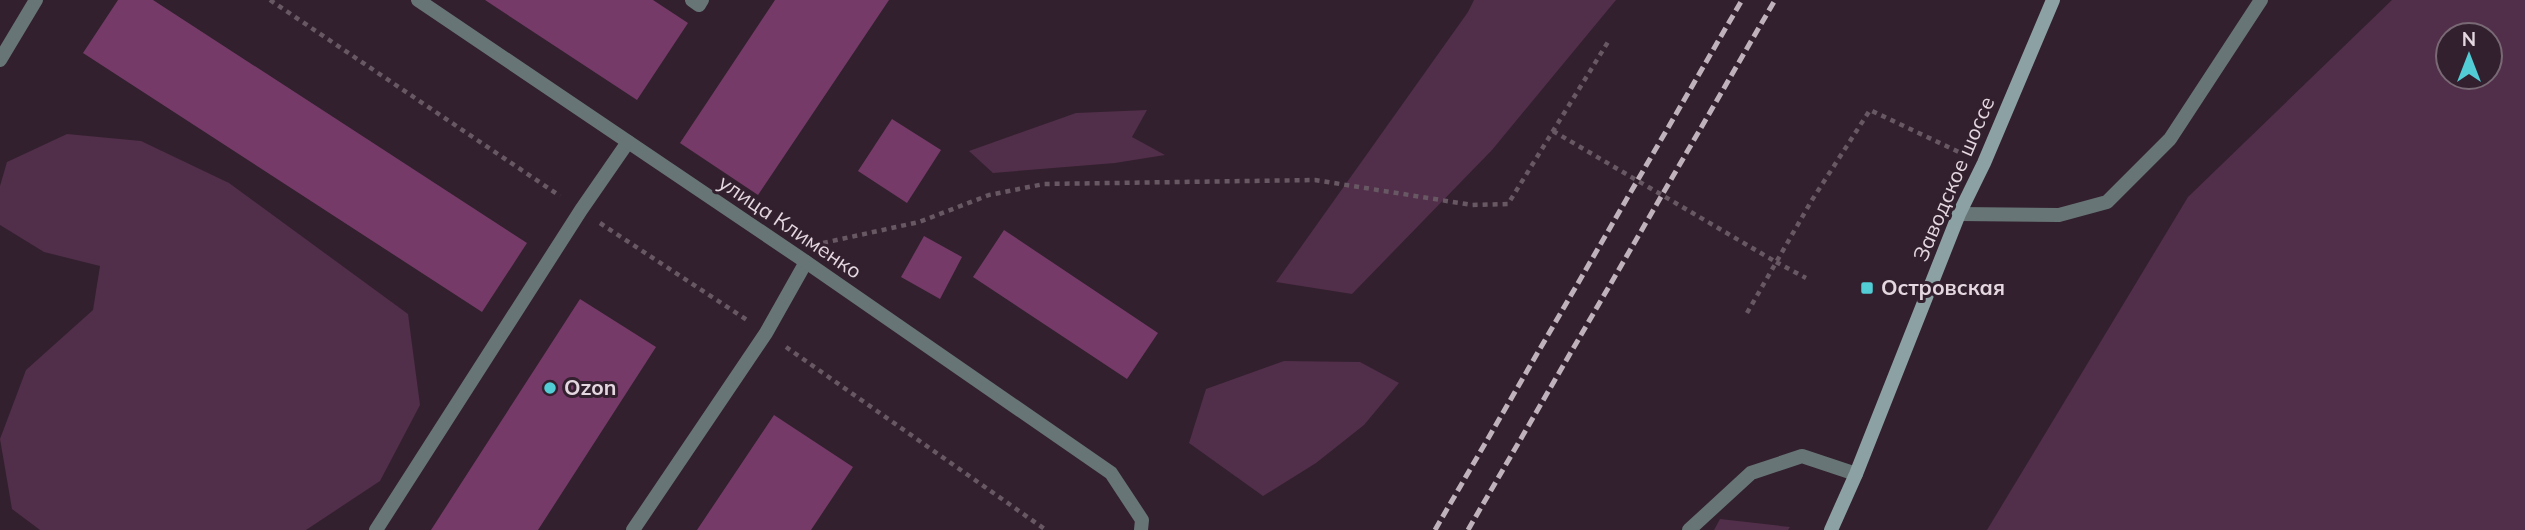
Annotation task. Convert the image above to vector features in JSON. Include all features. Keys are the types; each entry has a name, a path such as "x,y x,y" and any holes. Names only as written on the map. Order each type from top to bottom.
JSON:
{"main road":[{"name":"Заводское шоссе","path":"1831,530 1856,474 1959,214 1984,163 2053,0"}],"street":[{"path":"0,60 36,0"},
{"name":"улица Клименко","path":"418,0 806,262 1111,473 1142,520 1141,530"},
{"path":"692,0 699,5 702,0"},
{"path":"1959,214 2059,215 2107,202 2170,139 2261,0"},
{"path":"376,530 581,210 628,142"},
{"path":"633,530 766,333 806,262"},
{"path":"1689,530 1751,473 1802,456 1856,474"}],"path":[{"path":"270,0 766,333 1046,530"},
{"path":"814,245 919,222 989,195 1044,184 1315,180 1472,205 1508,204 1608,43"},
{"path":"1747,313 1812,200 1870,110 1984,163"},
{"path":"1553,131 1806,278"}],"shaded area":[{"path":"1474,0 1616,0 1492,150 1352,294 1276,282 1468,12"},
{"path":"2392,0 2525,0 2525,530 1987,530 2188,197"},
{"path":"1147,110 1132,137 1165,155 1115,163 993,173 969,151 1076,113"},
{"path":"67,134 141,141 229,183 408,314 420,405 380,481 306,530 40,530 12,509 0,439 26,370 93,310 100,266 44,252 0,225 0,186 7,162"},
{"path":"1284,361 1360,362 1399,383 1364,425 1316,463 1263,496 1189,443 1206,389"},
{"path":"1720,519 1790,527 1788,530 1714,530"}],"building":[{"path":"118,0 153,0 527,243 482,312 83,53"},
{"path":"485,0 653,0 688,23 637,100"},
{"path":"775,0 889,0 758,195 680,143"},
{"path":"892,119 941,150 907,203 858,171"},
{"path":"1004,230 1158,333 1127,379 973,277"},
{"path":"924,236 962,257 940,299 901,277"},
{"path":"580,299 656,347 538,530 431,530"},
{"path":"774,415 853,467 811,530 697,530"}],"railway":[{"path":"1435,530 1742,0"},
{"path":"1468,530 1775,0"}],"place":[{"name":"Островская","path":"1867,288"},
{"name":"Ozon","path":"550,388"}]}
